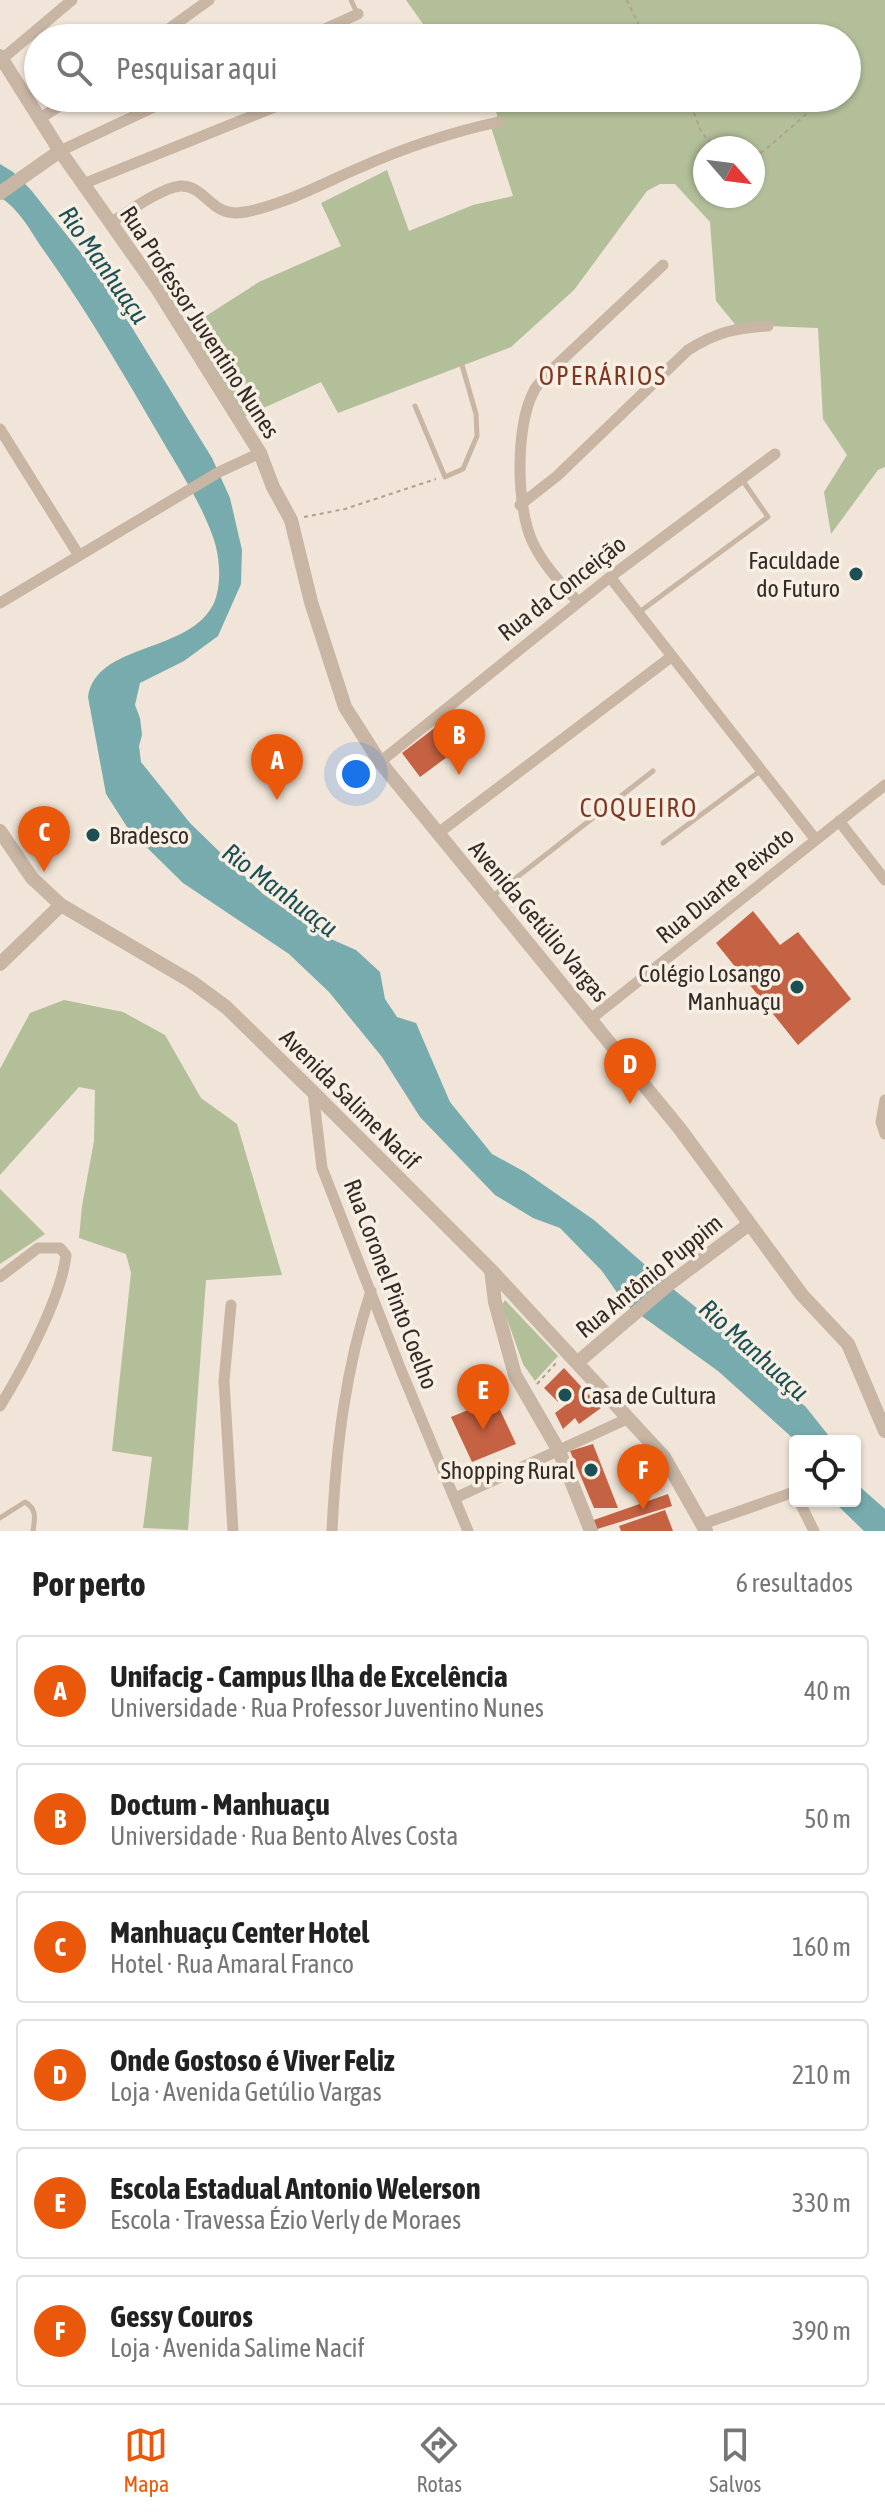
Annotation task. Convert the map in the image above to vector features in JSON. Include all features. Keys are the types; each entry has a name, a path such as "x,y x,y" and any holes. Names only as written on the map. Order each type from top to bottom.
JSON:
{"street":[{"path":"43,24 72,0"},
{"path":"176,24 209,0"},
{"path":"336,24 358,14"},
{"path":"1,58 24,39"},
{"name":"Rua Professor Juventino Nunes","path":"1,58 24,95"},
{"name":"Rua Professor Juventino Nunes","path":"35,112 158,290 260,453 273,487 291,520 315,616 345,707 380,762"},
{"path":"39,119 50,112"},
{"path":"0,193 60,151 143,112"},
{"path":"83,184 262,112"},
{"path":"110,223 179,186 201,193 216,209 243,213 440,135 498,122"},
{"path":"578,602 539,554 526,527 520,505 523,430 533,391 663,265"},
{"path":"520,505 557,476 688,350 712,335 738,328 768,326"},
{"path":"0,429 78,554"},
{"path":"0,603 226,468 260,453"},
{"name":"Rua da Conceição","path":"380,762 610,577 775,454"},
{"path":"610,577 816,840"},
{"path":"437,834 671,657"},
{"name":"Avenida Getúlio Vargas","path":"380,762 680,1129 802,1295 848,1344 885,1431"},
{"name":"Rua Duarte Peixoto","path":"592,1018 885,785"},
{"path":"839,821 885,880"},
{"name":"Avenida Salime Nacif","path":"0,831 32,878 61,905 192,982 226,1007 491,1270 629,1418"},
{"path":"0,964 61,905"},
{"name":"Rua Coronel Pinto Coelho","path":"313,1092 322,1168 424,1429 468,1531"},
{"path":"885,1100 881,1122 885,1134"},
{"name":"Rua Antônio Puppim","path":"573,1356 748,1225"},
{"path":"0,1277 38,1248 60,1248 66,1255 65,1269 44,1319 20,1372 0,1406"},
{"path":"491,1270 495,1302 515,1375 559,1451 591,1531"},
{"path":"332,1531 336,1457 346,1380 371,1291"},
{"path":"231,1305 224,1381 233,1531"},
{"path":"455,1498 629,1418 664,1457 704,1527 789,1494"},
{"path":"802,1507 814,1531"}],"lane":[{"path":"351,0 358,14"},
{"path":"415,406 445,477 463,469 477,436 476,414 462,365"},
{"path":"637,614 768,517 741,479"},
{"path":"491,897 653,771"},
{"path":"663,843 761,771"},
{"path":"0,1518 25,1502 32,1506 35,1515 33,1531"}],"path":[{"path":"627,0 638,24"},
{"path":"694,112 705,136"},
{"path":"765,150 809,112"},
{"path":"291,520 345,509 445,477"},
{"path":"535,1385 573,1356"}],"green space":[{"path":"406,0 885,0 885,467 878,470 831,534 824,492 847,455 823,419 818,328 738,328 716,301 710,222 697,208 765,208 765,136 693,136 693,204 675,184 660,184 647,191 574,290 511,347 338,413 321,382 239,419 184,330 259,282 341,246 321,203 387,170 409,231 473,205 513,196 490,124 498,122 496,112 861,112 861,24 423,24"},
{"path":"64,1000 123,1012 165,1035 201,1098 237,1124 282,1275 206,1280 188,1530 143,1528 152,1457 112,1451 131,1273 126,1254 79,1238 94,1141 95,1090 79,1087 0,1175 0,1069 30,1013"},
{"path":"0,1189 45,1234 0,1264"},
{"path":"505,1300 558,1356 535,1381 523,1364 502,1305"}],"water":[{"name":"Rio Manhuaçu","path":"0,164 31,190 104,282 212,458 230,498 242,550 241,584 218,636 184,661 140,683 135,705 142,735 139,746 141,762 190,823 263,894 324,936 356,950 380,972 385,999 397,1017 416,1023 450,1102 492,1154 525,1172 594,1220 742,1344 792,1397 805,1406 828,1435 789,1435 718,1371 625,1304 602,1271 560,1228 533,1218 495,1195 420,1117 382,1057 329,992 289,954 183,883 129,830 106,794 88,697 95,679 108,666 166,641 202,619 217,595 217,553 208,524 183,475 104,342 24,220 0,197"},
{"path":"861,1488 885,1509 885,1531 864,1531 839,1507 861,1507"}],"building":[{"path":"450,716 470,740 420,777 402,753"},
{"name":"Colégio Losango Manhuaçu","path":"753,911 780,945 798,932 851,999 798,1045 716,943"},
{"path":"564,1368 601,1408 579,1424 575,1418 563,1429 555,1413 571,1401 566,1395 558,1402 544,1388"},
{"path":"495,1399 516,1444 472,1462 451,1417"},
{"name":"Shopping Rural","path":"593,1444 618,1508 594,1508 570,1451"},
{"path":"668,1494 672,1506 594,1530 591,1521"},
{"path":"665,1510 673,1531 621,1531 619,1526"}],"place":[{"name":"Faculdade do Futuro","path":"856,574"},
{"name":"Doctum - Manhuaçu","path":"459,775"},
{"name":"Unifacig - Campus Ilha de Excelência","path":"277,800"},
{"name":"Bradesco","path":"93,835"},
{"name":"Manhuaçu Center Hotel","path":"44,872"},
{"name":"Colégio Losango Manhuaçu","path":"797,987"},
{"name":"Onde Gostoso é Viver Feliz","path":"630,1104"},
{"name":"Casa de Cultura","path":"565,1395"},
{"name":"Escola Estadual Antonio Welerson","path":"483,1430"},
{"name":"Shopping Rural","path":"591,1470"},
{"name":"Gessy Couros","path":"643,1510"}],"district":[{"name":"OPERÁRIOS","path":"603,376"},
{"name":"COQUEIRO","path":"639,808"}]}
